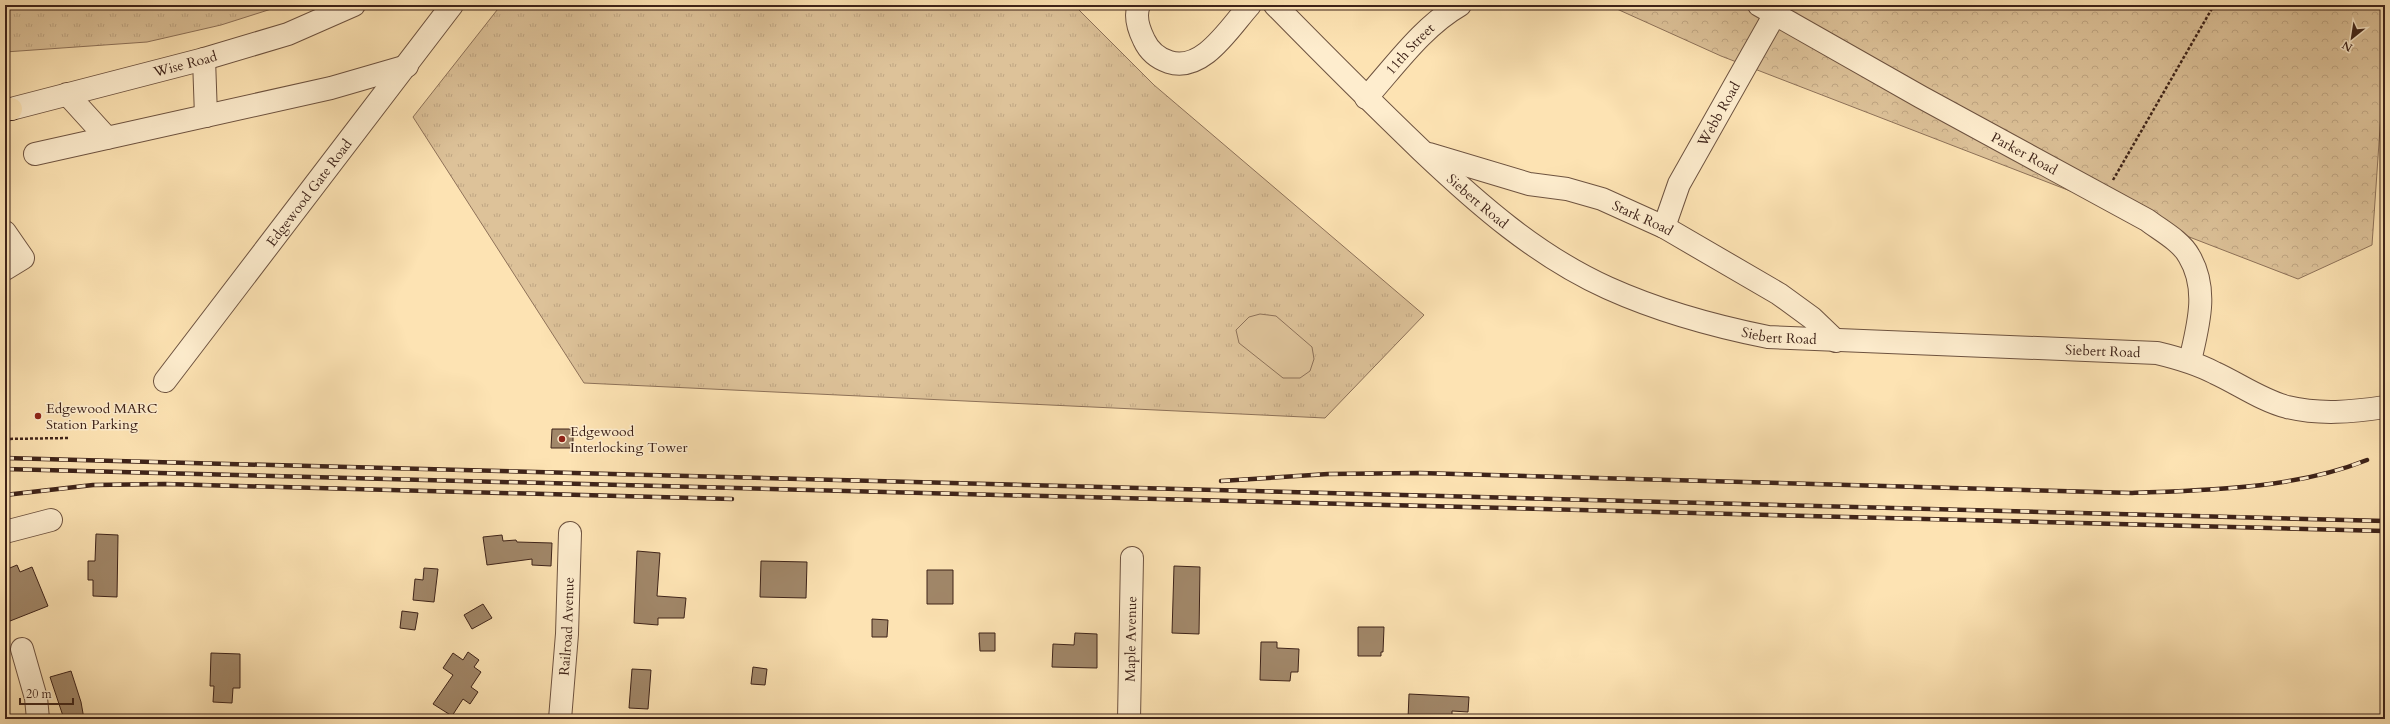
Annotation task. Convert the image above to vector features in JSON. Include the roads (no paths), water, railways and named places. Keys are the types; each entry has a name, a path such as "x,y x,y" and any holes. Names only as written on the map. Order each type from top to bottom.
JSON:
{"street":[{"name":"Wise Road","path":"8,109 204,59 288,34 354,5"},
{"name":"Edgewood Gate Road","path":"165,381 407,66 452,5"},
{"path":"1139,5 1138,26 1147,46 1158,59 1172,63 1186,63 1198,59 1213,47 1250,5"},
{"name":"Siebert Road","path":"1275,5 1366,98 1473,198 1512,230 1556,259 1607,288 1711,325 1768,337 2157,353 2190,361 2254,394 2287,407 2317,412 2346,413 2385,407"},
{"name":"11th Street","path":"1366,98 1423,34 1448,12 1460,5"},
{"name":"Parker Road","path":"1772,8 1921,97 2147,220 2189,255 2198,277 2202,300 2190,361"},
{"name":"Webb Road","path":"1664,227 1682,177 1772,8"},
{"path":"204,59 206,116"},
{"path":"35,154 331,88 407,66"},
{"path":"67,94 107,138"},
{"name":"Stark Road","path":"1424,152 1529,184 1566,189 1602,198 1664,227 1779,294 1812,318 1836,340"},
{"path":"5,232 14,264"},
{"path":"5,532 51,520"},
{"name":"Railroad Avenue","path":"560,719 567,634 570,533"},
{"name":"Maple Avenue","path":"1129,719 1132,558"},
{"path":"22,649 36,698 38,719"}],"railway":[{"path":"5,458 2385,521"},
{"path":"1221,481 1328,474 1420,473 2132,493 2221,489 2281,482 2339,470 2367,460"},
{"path":"5,469 2385,531"},
{"path":"5,495 93,485 165,484 732,499"}],"place":[{"name":"Edgewood MARC Station Parking","path":"38,416"},
{"name":"Edgewood Interlocking Tower","path":"562,439"}]}
